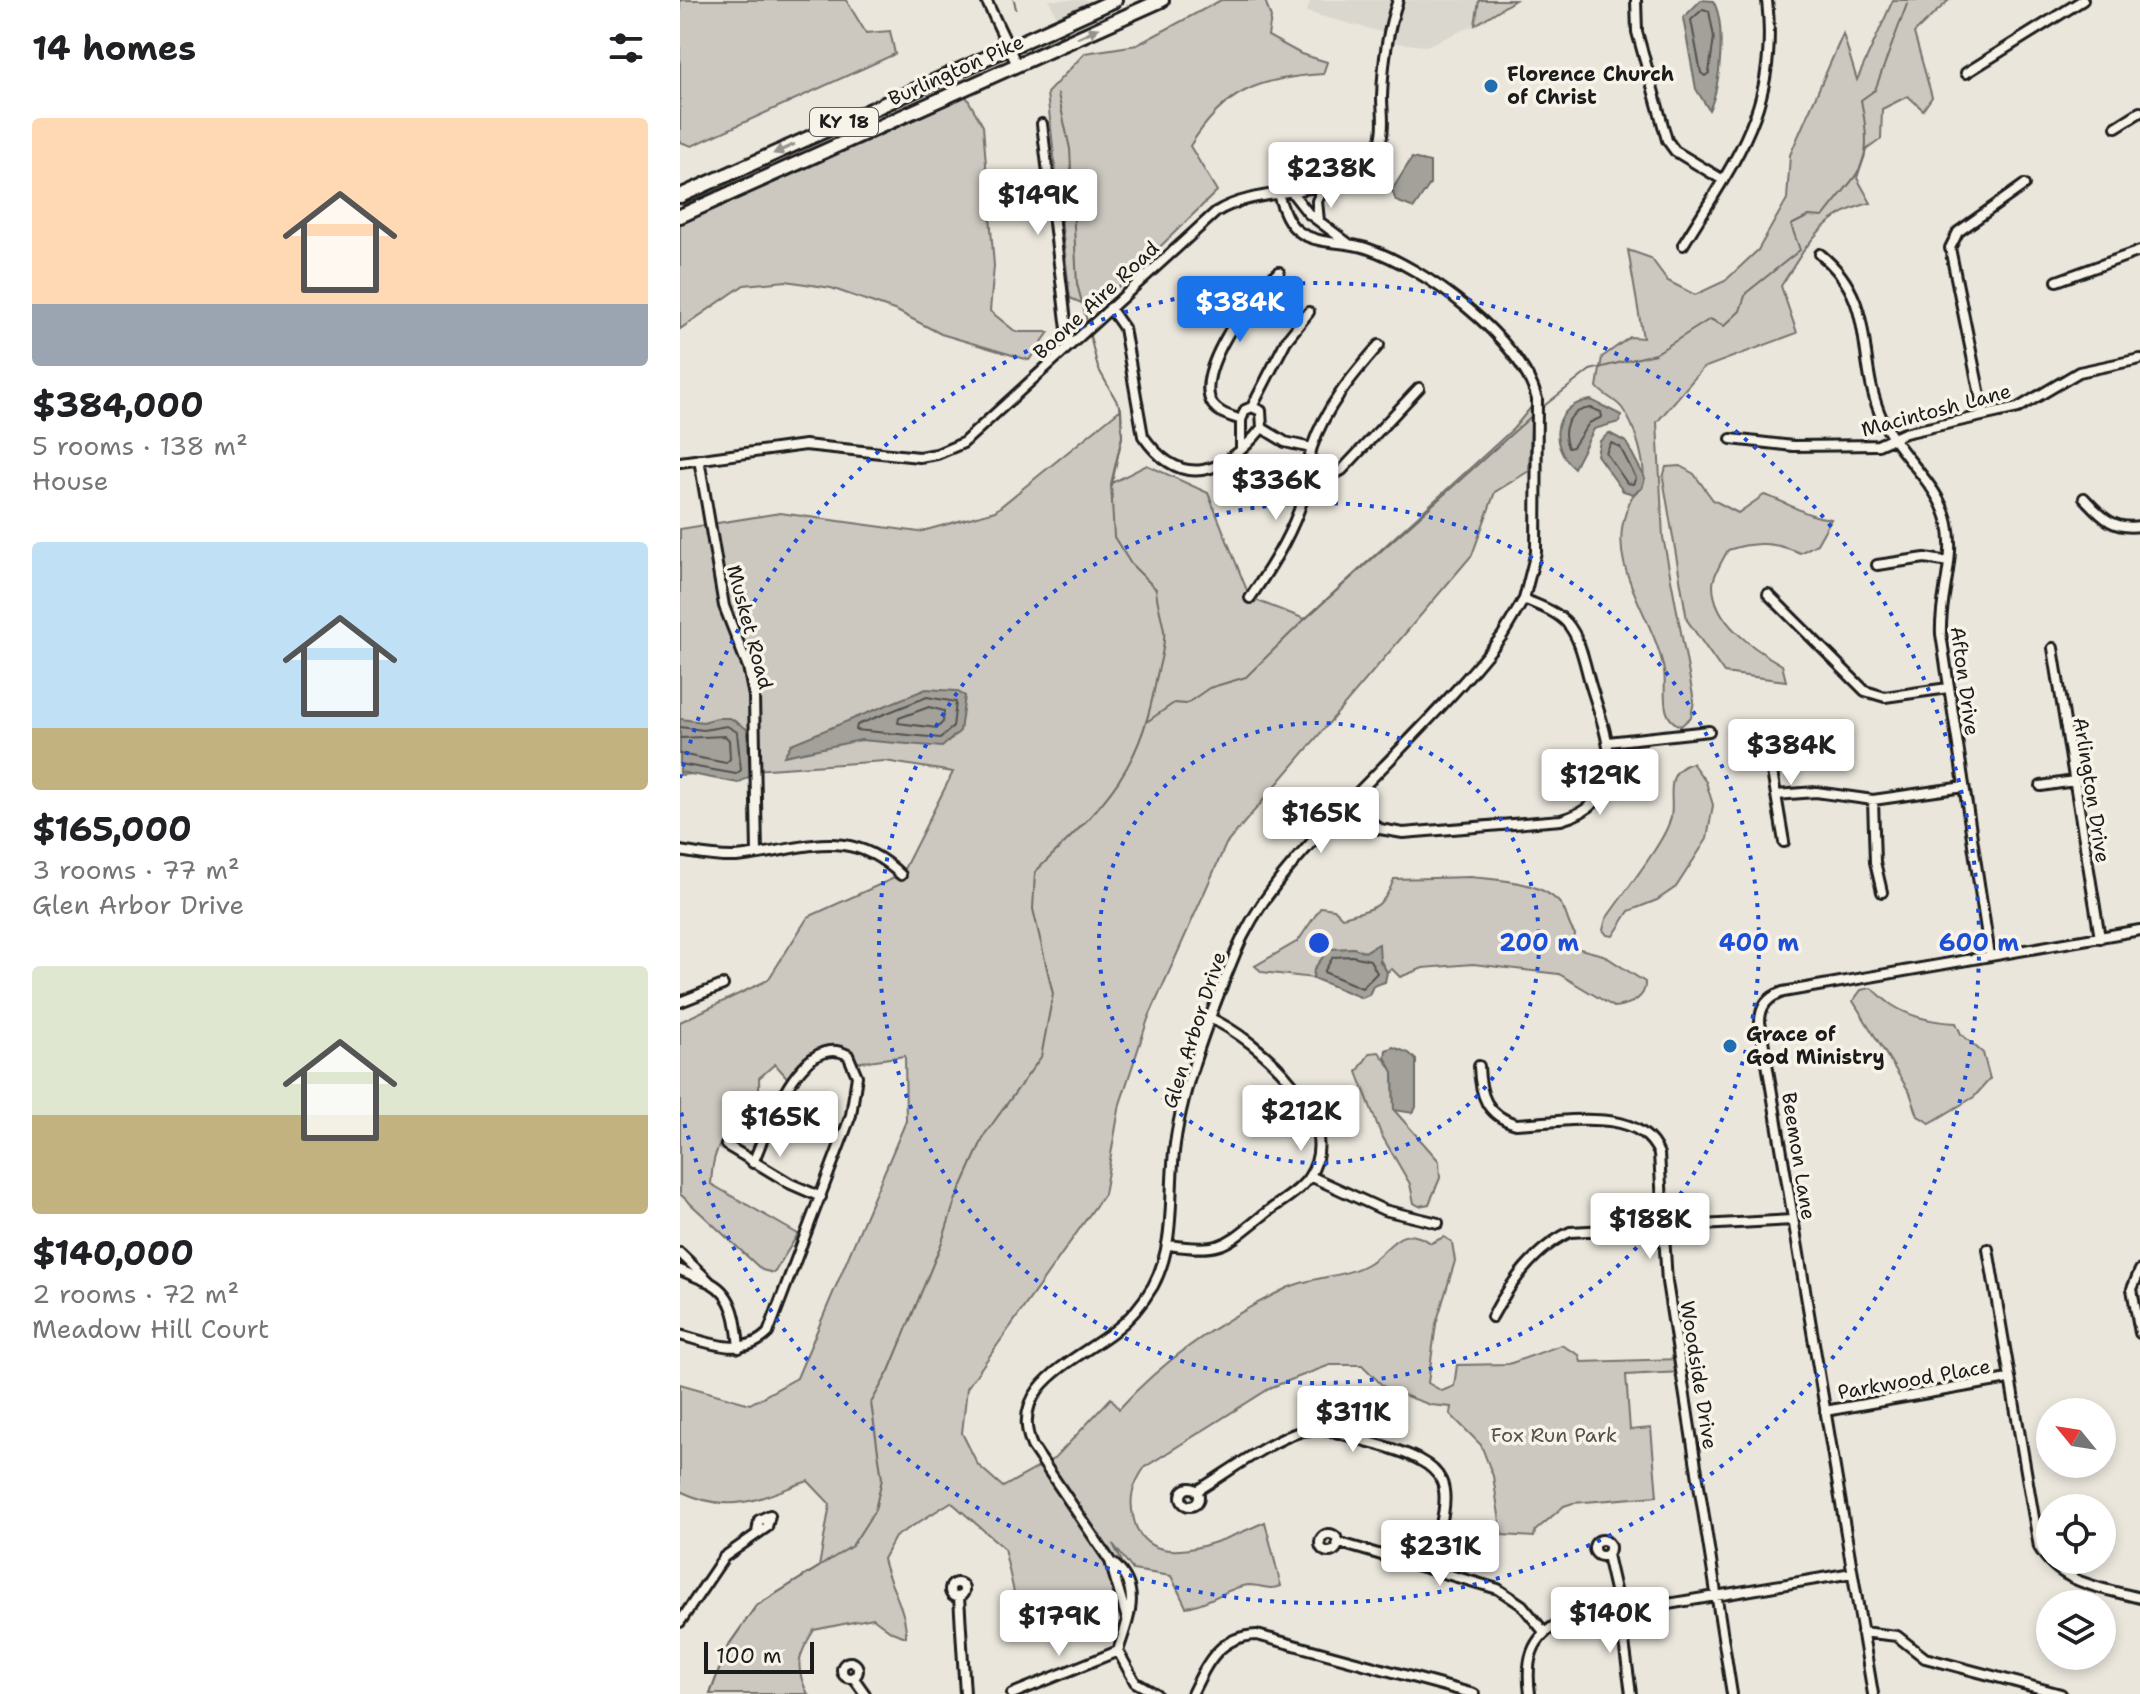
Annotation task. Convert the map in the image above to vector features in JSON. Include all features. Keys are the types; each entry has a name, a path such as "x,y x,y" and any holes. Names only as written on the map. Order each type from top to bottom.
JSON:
{"main road":[{"name":"Burlington Pike","path":"680,196 1115,0"},
{"name":"Burlington Pike","path":"680,216 1162,0"}],"street":[{"path":"986,0 1017,65"},
{"name":"Boone Aire Road","path":"680,462 805,445 903,457 937,454 974,434 1216,212 1248,196 1325,185 1356,177 1369,164 1379,147 1383,68 1398,0"},
{"path":"1636,0 1637,32 1667,140 1675,151 1723,180"},
{"path":"1683,245 1756,122 1769,62 1767,0"},
{"path":"1966,73 2083,0"},
{"path":"2116,127 2140,112"},
{"path":"1042,124 1069,346"},
{"path":"1320,221 1317,201 1325,185"},
{"path":"1984,415 1950,248 1958,232 2024,185"},
{"name":"Glen Arbor Drive","path":"1290,190 1297,202 1349,244"},
{"name":"Glen Arbor Drive","path":"1118,1651 1133,1598 1131,1586 1110,1561 1035,1452 1027,1434 1026,1416 1033,1395 1044,1381 1113,1333 1141,1304 1158,1276 1169,1245 1175,1143 1210,1018 1237,948 1261,904 1297,858 1493,647 1524,599 1537,537 1538,409 1532,383 1505,343 1478,318 1405,267 1349,244 1318,240 1297,232 1286,216 1277,191"},
{"path":"2057,281 2140,251"},
{"name":"Afton Drive","path":"1820,254 1837,268 1852,287 1876,401 1892,439 1933,492 1948,522 1949,562 1940,617 1948,688 1990,956"},
{"path":"1241,420 1221,412 1212,404 1208,389 1223,342 1244,304 1279,272"},
{"path":"1110,308 1124,328 1143,436 1153,450 1178,467 1198,471 1216,469 1262,428"},
{"path":"1241,448 1241,420 1245,410 1252,407 1286,341 1309,312"},
{"path":"1250,598 1289,534 1307,480 1311,448 1341,390 1379,345"},
{"name":"Macintosh Lane","path":"1731,439 1864,448 2018,408 2079,372 2140,359"},
{"path":"1307,480 1323,480 1342,470 1419,388"},
{"path":"1252,407 1261,411 1262,428 1274,437 1311,448"},
{"name":"Musket Road","path":"699,459 724,606 748,667 754,696 757,853"},
{"path":"2084,498 2110,524 2118,527 2140,526"},
{"path":"1877,565 1925,558 1949,562"},
{"path":"1768,594 1865,691 1885,697 1948,688"},
{"path":"1348,803 1373,825 1396,833 1561,820 1585,809 1603,790 1610,768 1608,742 1571,629 1556,614 1524,599"},
{"name":"Arlington Drive","path":"2053,648 2100,938"},
{"path":"1608,742 1709,731"},
{"path":"1766,736 1784,842"},
{"path":"2041,786 2074,781"},
{"path":"1776,795 1816,792 1873,800 1964,787"},
{"path":"1873,800 1875,862 1882,892"},
{"path":"680,851 719,856 812,843 837,843 870,853 901,875"},
{"name":"Beemon Lane","path":"1873,1694 1760,1022 1764,1004 1783,992 2140,930"},
{"path":"680,1002 723,985"},
{"path":"1169,1245 1206,1250 1221,1247 1310,1176 1318,1141 1290,1078 1265,1052 1210,1018"},
{"path":"680,1335 739,1348 762,1339 773,1324 856,1096 856,1068 843,1052 831,1050 820,1053 791,1082 779,1101 753,1163"},
{"name":"Woodside Drive","path":"1479,1066 1483,1099 1505,1121 1516,1124 1619,1121 1644,1131 1659,1154 1667,1282 1719,1596 1732,1694"},
{"path":"726,1145 753,1163 821,1197"},
{"path":"1310,1176 1384,1210 1438,1223"},
{"path":"1492,1317 1512,1279 1562,1235 1579,1229 1793,1220"},
{"path":"1988,1249 2034,1531 2043,1554 2069,1578 2140,1598"},
{"path":"680,1253 711,1283"},
{"path":"680,1270 722,1290 733,1309 739,1348"},
{"path":"2140,1270 2132,1289 2140,1333"},
{"name":"Parkwood Place","path":"1825,1411 2008,1379"},
{"path":"1197,1491 1306,1431 1330,1431 1406,1452 1433,1467 1445,1489 1447,1502 1430,1568"},
{"path":"680,1622 724,1557 757,1533"},
{"path":"1337,1542 1498,1589 1522,1605 1545,1633"},
{"path":"1607,1555 1620,1612 1631,1694"},
{"path":"1530,1694 1527,1663 1533,1647 1545,1633 1561,1622 1852,1573"},
{"path":"959,1597 965,1694"},
{"path":"1862,1632 1897,1636 1925,1658 2061,1694"},
{"path":"1192,1694 1219,1648 1236,1638 1257,1635 1474,1694"},
{"path":"1012,1694 1118,1651 1135,1682 1156,1694"},
{"path":"853,1677 865,1694"}],"shaded area":[{"path":"1049,0 1115,0 1060,24"},
{"path":"1311,0 1479,0 1475,25 1426,46 1387,42 1388,34 1306,12"}],"green space":[{"path":"680,0 846,0 866,33 890,31 895,54 692,146 680,142"},
{"path":"1221,0 1265,0 1271,18 1268,36 1301,54 1327,62 1323,74 1262,84 1231,99 1217,111 1190,146 1217,191 1123,283 1091,307 1070,298 1047,93 1085,53 1137,45"},
{"path":"1479,0 1515,0 1475,25"},
{"path":"1893,0 1949,0 1914,33 1932,97 1923,110 1908,96 1882,109 1881,139 1866,150 1857,178 1871,203 1854,208 1827,224 1808,245 1781,286 1797,333 1703,368 1657,422 1663,537 1694,701 1691,717 1681,726 1669,717 1666,710 1664,671 1659,651 1634,593 1622,553 1626,512 1633,495 1642,488 1639,446 1622,408 1597,387 1602,357 1630,337 1643,338 1628,250 1651,258 1668,281 1695,295 1725,281 1758,250 1787,199 1790,155 1843,34 1857,80"},
{"path":"962,89 983,126 994,266 990,311 1016,332 1049,332 1029,360 941,334 897,311 831,288 786,281 744,285 680,329 680,216"},
{"name":"Fox Run Park","path":"1532,406 1529,471 1495,492 1472,555 1226,844 1148,1019 1120,1104 1104,1194 967,1388 962,1433 978,1465 1003,1487 1055,1458 1111,1398 1119,1409 1176,1356 1241,1312 1297,1284 1360,1268 1403,1236 1420,1237 1431,1243 1444,1237 1452,1242 1455,1261 1436,1324 1428,1383 1442,1391 1454,1386 1457,1365 1509,1364 1561,1345 1579,1355 1581,1362 1680,1359 1681,1372 1626,1375 1630,1430 1651,1428 1657,1496 1573,1503 1564,1506 1535,1531 1534,1537 1502,1535 1493,1476 1481,1445 1450,1414 1451,1407 1431,1405 1386,1389 1362,1365 1330,1365 1272,1387 1145,1467 1133,1492 1134,1520 1143,1538 1156,1547 1173,1550 1193,1548 1265,1522 1281,1586 1242,1586 1186,1607 1171,1576 1133,1570 1113,1544 1135,1587 1064,1614 1021,1623 1004,1548 951,1502 895,1537 883,1559 904,1617 906,1637 892,1632 873,1618 814,1630 800,1661 801,1676 808,1694 710,1694 728,1646 756,1606 819,1567 830,1504 808,1481 745,1502 715,1502 680,1491 680,1384 750,1404 797,1378 906,1121 905,1056 854,1063 852,1059 825,1051 791,1082 775,1064 759,1078 755,1106 726,1136 716,1152 711,1184 798,1234 774,1273 762,1270 680,1194 680,1022 768,980 808,917 901,875 953,772 885,761 680,775 680,529 780,513 919,532 995,511 1121,409 1122,437 1112,483 1147,465 1208,493 1250,598 1305,619 1513,429"},
{"path":"1680,466 1694,474 1713,500 1738,513 1764,495 1831,519 1817,544 1800,553 1764,544 1728,550 1715,577 1715,598 1727,622 1759,651 1782,665 1786,681 1724,673 1687,620 1663,478 1666,467"},
{"path":"1692,763 1706,782 1713,805 1707,839 1676,887 1657,900 1629,911 1613,936 1607,935 1603,930 1606,919 1652,854 1667,827 1672,810 1673,779 1683,767"},
{"path":"1471,877 1520,883 1544,891 1564,909 1575,934 1572,947 1603,955 1645,982 1643,993 1631,1003 1614,1007 1559,974 1473,964 1423,968 1400,977 1392,969 1387,972 1373,947 1365,952 1353,948 1315,969 1313,978 1262,972 1255,966 1298,941 1321,907 1334,909 1342,917 1381,903 1394,879"},
{"path":"1871,988 1907,1013 1956,1023 1961,1034 1983,1053 1990,1079 1974,1097 1930,1123 1918,1116 1910,1093 1853,1001 1861,990"},
{"path":"1379,1052 1393,1071 1394,1110 1439,1161 1440,1178 1429,1204 1419,1206 1414,1203 1410,1184 1381,1134 1357,1072 1370,1053"}],"water":[{"path":"1701,0 1713,1 1720,24 1717,87 1709,110 1696,89 1683,18"},
{"path":"1412,158 1430,162 1430,184 1414,208 1396,201 1392,190"},
{"path":"1591,400 1621,415 1619,422 1594,429 1574,468 1560,448 1558,427 1569,409"},
{"path":"1609,433 1626,442 1645,478 1642,488 1633,494 1623,491 1597,455 1600,441"},
{"path":"926,689 956,691 965,696 960,731 942,747 861,740 784,756 791,744"},
{"path":"730,718 747,729 750,776 738,783 680,772 680,719 703,722"},
{"path":"1379,944 1380,962 1387,972 1385,982 1373,986 1369,995 1362,998 1313,978 1314,969 1329,949 1353,948 1365,952"},
{"path":"1393,1047 1409,1053 1416,1060 1416,1107 1413,1113 1394,1110 1393,1072 1385,1057 1386,1050"}],"waterway":[{"path":"1014,0 1016,9"},
{"path":"1540,409 1590,370 1655,354 1710,319 1724,326 1740,311 1746,293 1800,250 1791,225 1809,216 1823,217 1861,166 1866,141 1861,100 1875,90 1907,4"},
{"path":"1058,94 1070,149 1077,284 1088,325"},
{"path":"710,1694 728,1646 756,1606 852,1546 875,1510 882,1479 871,1403 889,1371 942,1242 955,1201 985,1134 1041,1057 1053,994 1033,909 1035,872 1080,828 1114,787 1140,741 1149,713 1164,631 1156,589 1131,564 1114,537 1111,484 1122,437 1121,409 1098,368 1089,332"},
{"path":"1148,721 1174,703 1186,704 1209,688 1246,677 1305,619 1535,413"}],"place":[{"name":"Florence Church of Christ","path":"1491,86"},
{"name":"Grace of God Ministry","path":"1730,1046"}]}
